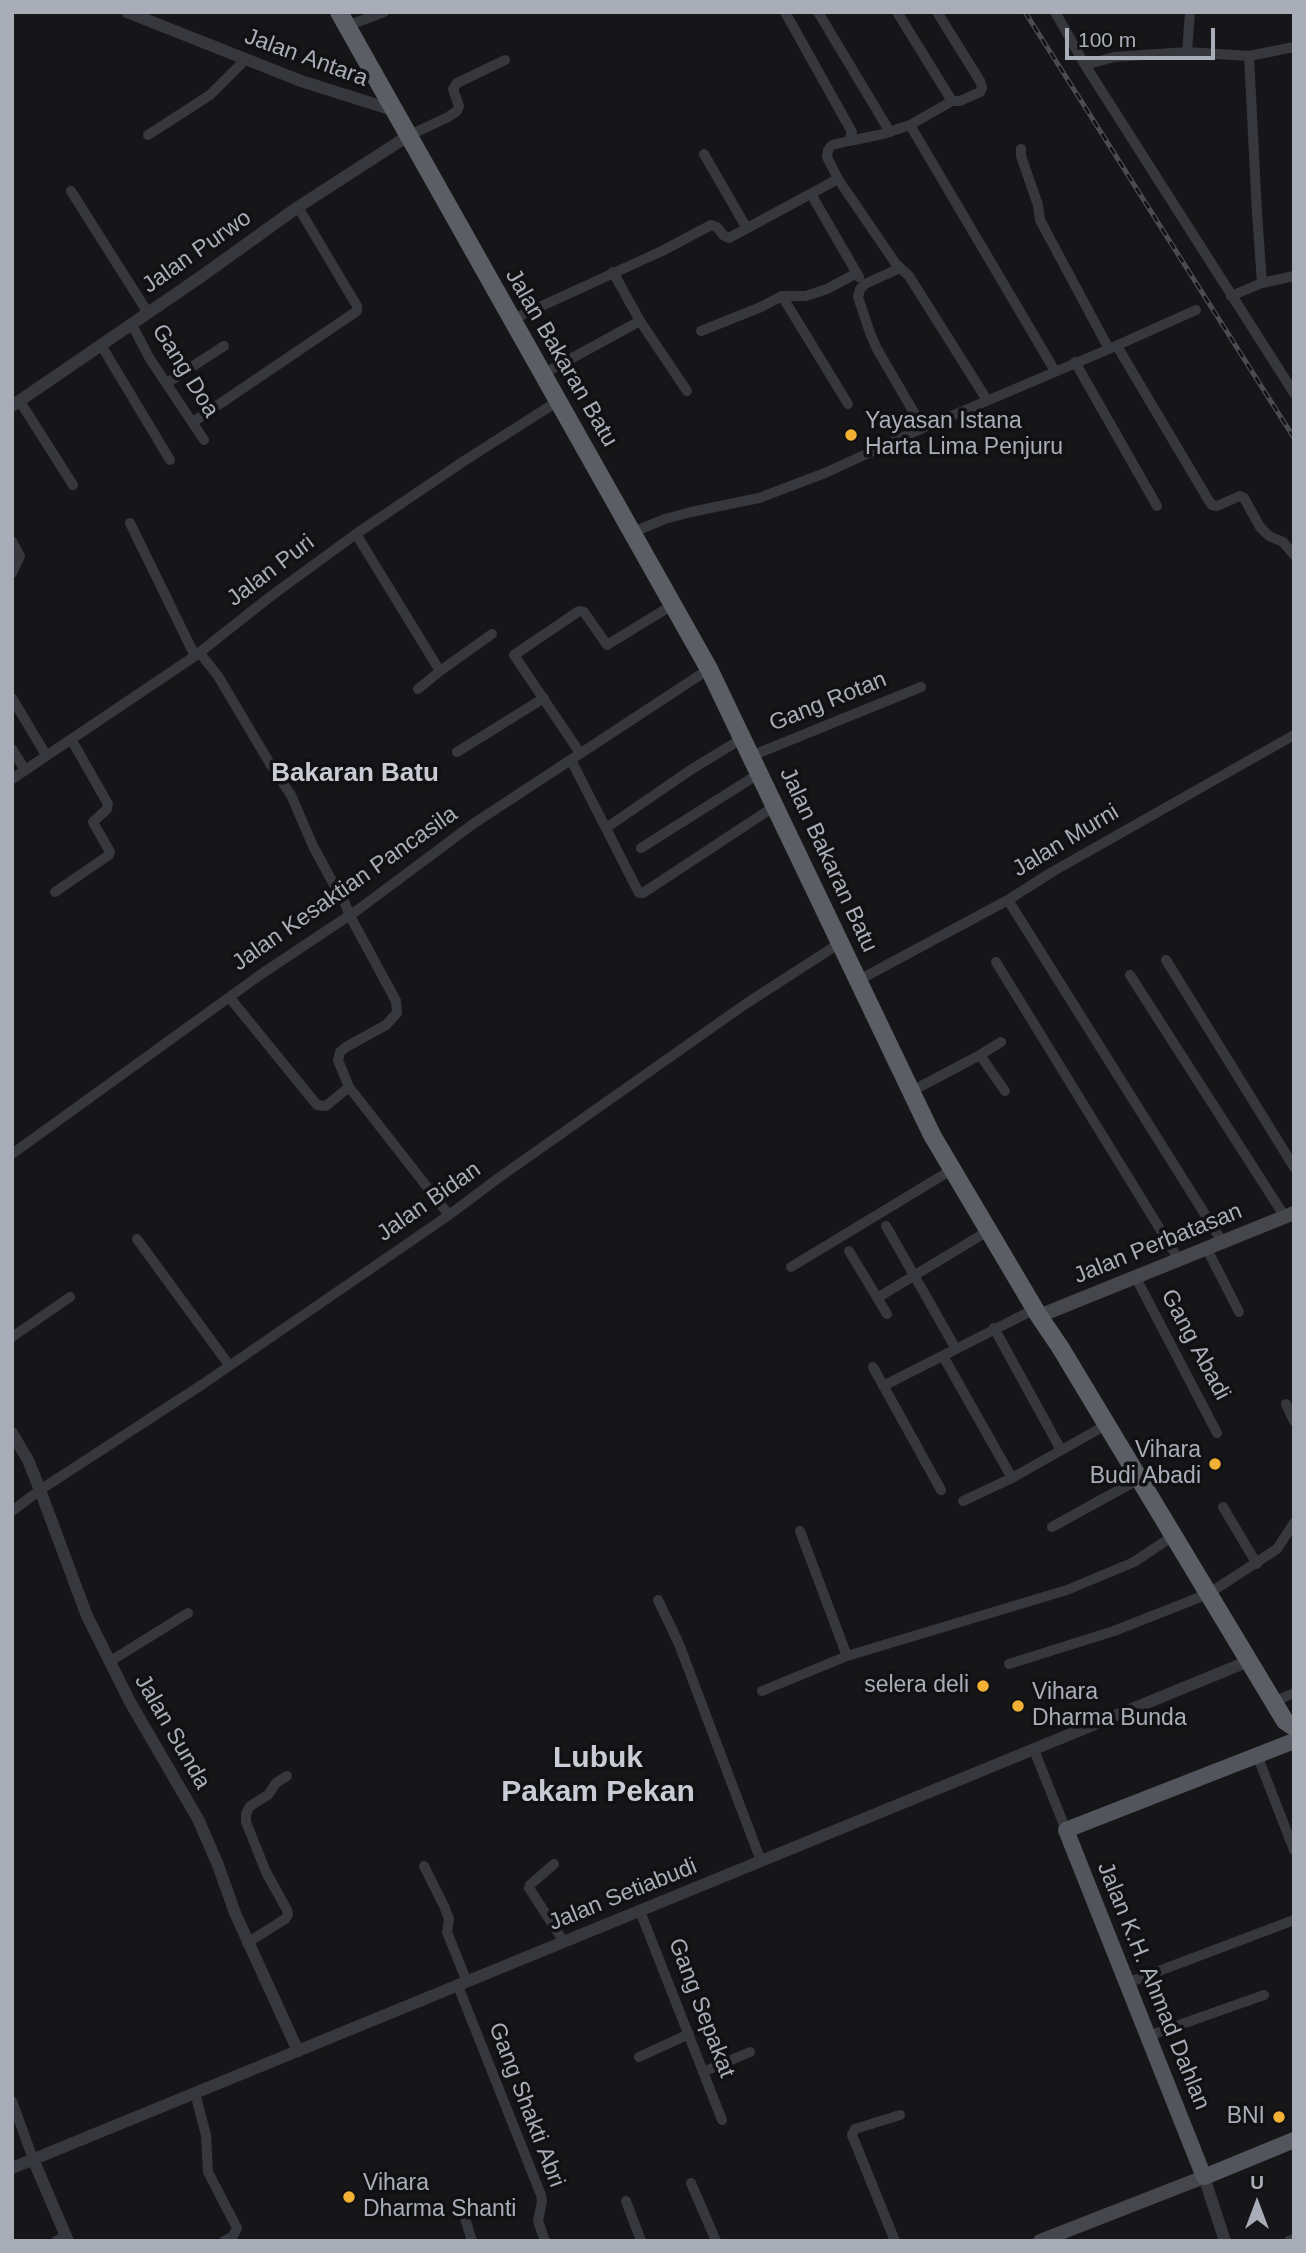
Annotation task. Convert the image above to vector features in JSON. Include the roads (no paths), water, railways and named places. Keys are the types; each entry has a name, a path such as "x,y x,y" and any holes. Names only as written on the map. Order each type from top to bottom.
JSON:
{"highway":[{"name":"Jalan Bakaran Batu","path":"343,19 408,136 423,155 541,375 709,669 910,1092 1037,1313 1273,1702 1289,1724"}],"main road":[{"name":"Jalan Perbatasan","path":"1037,1313 1136,1278 1289,1215"},
{"name":"Jalan Bakaran Batu","path":"1264,1753 1278,1745 1289,1724"},
{"path":"1066,1830 1294,1741"},
{"name":"Jalan K.H. Ahmad Dahlan","path":"1066,1830 1204,2177"},
{"path":"1041,2241 1294,2140"}],"street":[{"name":"Jalan Antara","path":"127,12 301,81 393,110"},
{"path":"343,19 384,12"},
{"path":"785,12 849,125 853,134 849,141"},
{"path":"818,12 890,132"},
{"path":"897,12 952,101"},
{"path":"937,12 982,85 980,92 958,102 952,101 910,125 832,145 827,157 838,178 900,268 909,276 987,400"},
{"path":"1055,12 1085,65 1294,393"},
{"path":"1187,52 1190,12"},
{"path":"1085,65 1114,57 1187,52 1249,56 1294,47"},
{"path":"1249,56 1262,283"},
{"path":"148,135 210,95 246,58"},
{"path":"408,136 457,111 459,106 453,89 457,83 505,60"},
{"path":"910,125 1055,371"},
{"name":"Jalan Purwo","path":"16,403 298,207 408,136"},
{"path":"1021,149 1042,224 1113,347 1209,501 1217,506 1240,496 1244,498 1260,527 1269,536 1283,542 1294,555"},
{"path":"704,154 746,228"},
{"path":"511,320 662,251 711,225 729,238 838,178"},
{"path":"71,191 148,313"},
{"path":"811,194 865,284"},
{"path":"193,422 357,311 357,306 298,207"},
{"path":"900,268 865,284 860,289 859,298 870,332 923,428"},
{"path":"613,272 640,321 687,391"},
{"path":"701,331 782,296 806,296 827,289 857,273"},
{"path":"1231,296 1262,283 1294,276"},
{"path":"782,296 848,404"},
{"path":"633,532 678,515 735,505 771,494 825,473 1196,310"},
{"path":"541,375 640,321"},
{"name":"Gang Doa","path":"131,323 204,440"},
{"path":"101,345 170,460"},
{"path":"167,383 224,346"},
{"path":"1075,362 1157,506"},
{"name":"Jalan Puri","path":"12,779 197,654 356,534 558,401"},
{"path":"16,403 73,485"},
{"path":"130,523 197,654 218,676 291,795 313,846 392,991 397,1007 394,1018 386,1026 346,1047 340,1052 338,1060 349,1087 449,1215"},
{"path":"356,534 440,671"},
{"path":"12,541 20,556 12,573"},
{"path":"674,604 607,645 584,612 579,611 514,655 544,698 576,757 606,828 641,893 775,806"},
{"path":"418,689 492,634"},
{"name":"Jalan Kesaktian Pancasila","path":"12,1154 473,824 709,669"},
{"name":"Gang Rotan","path":"751,756 921,688"},
{"path":"12,698 46,755"},
{"path":"457,752 544,698"},
{"name":"Jalan Murni","path":"857,981 1008,900 1052,872 1294,735"},
{"path":"606,828 743,738"},
{"path":"55,892 110,852 93,822 108,804 71,739"},
{"path":"12,749 25,770"},
{"path":"641,848 760,773"},
{"path":"1008,900 1223,1243"},
{"name":"Jalan Bidan","path":"12,1511 184,1397 449,1215 744,1005 840,943"},
{"path":"1167,960 1294,1167"},
{"path":"996,962 1179,1260"},
{"path":"1130,975 1289,1215"},
{"path":"230,998 317,1105 326,1106 349,1087"},
{"path":"910,1092 1001,1042"},
{"path":"980,1055 1005,1091"},
{"path":"791,1267 953,1169"},
{"path":"886,1226 956,1349"},
{"path":"877,1298 988,1231"},
{"path":"137,1239 229,1365"},
{"path":"1207,1249 1239,1312"},
{"path":"849,1251 887,1314"},
{"name":"Gang Abadi","path":"1136,1278 1217,1433"},
{"path":"12,1337 71,1297"},
{"path":"883,1387 994,1328 1037,1313"},
{"path":"994,1328 1061,1450"},
{"path":"943,1356 1012,1478"},
{"path":"873,1367 941,1490"},
{"path":"1286,1404 1294,1421"},
{"path":"963,1502 1106,1425"},
{"name":"Jalan Sunda","path":"12,1433 28,1460 87,1616 109,1662 198,1819 247,1943 298,2051"},
{"path":"1052,1527 1139,1479"},
{"path":"1223,1507 1257,1564"},
{"path":"1009,1664 1114,1631 1208,1594 1277,1549 1294,1523"},
{"path":"800,1531 847,1656"},
{"path":"762,1691 847,1656 1067,1590 1134,1562 1173,1536"},
{"path":"658,1600 679,1644 761,1861"},
{"path":"109,1662 188,1613"},
{"name":"Jalan Setiabudi","path":"12,2168 1249,1661"},
{"path":"1273,1702 1294,1693"},
{"name":"Jalan K.H. Ahmad Dahlan","path":"1034,1750 1066,1830"},
{"path":"1264,1753 1294,1850"},
{"path":"247,1943 288,1915 266,1872 246,1822 250,1806 268,1795 276,1783 287,1776"},
{"path":"554,1864 529,1888 564,1942"},
{"name":"Gang Shakti Abri","path":"424,1866 449,1919 447,1933 462,1984 541,2195 538,2221 544,2241"},
{"name":"Gang Sepakat","path":"640,1911 722,2120"},
{"path":"1127,1983 1294,1920"},
{"path":"1148,2036 1265,1995"},
{"path":"639,2057 689,2034"},
{"path":"704,2072 750,2052"},
{"path":"195,2093 206,2135 208,2172 237,2228 233,2236 224,2241"},
{"path":"12,2101 63,2239"},
{"path":"895,2241 852,2135 855,2129 900,2115"},
{"name":"Jalan K.H. Ahmad Dahlan","path":"1204,2177 1225,2241"},
{"path":"691,2183 716,2241"},
{"path":"626,2201 641,2241"},
{"path":"465,2218 472,2241"},
{"path":"1289,2241 1294,2239"}],"railway":[{"path":"1025,12 1294,438"}],"place":[{"name":"Yayasan Istana Harta Lima Penjuru","path":"851,435"},
{"name":"Vihara Budi Abadi","path":"1215,1464"},
{"name":"selera deli","path":"983,1686"},
{"name":"Vihara Dharma Bunda","path":"1018,1706"},
{"name":"BNI","path":"1279,2117"},
{"name":"Vihara Dharma Shanti","path":"349,2197"}],"district":[{"name":"Bakaran Batu","path":"355,774"},
{"name":"Lubuk Pakam Pekan","path":"598,1776"}]}
